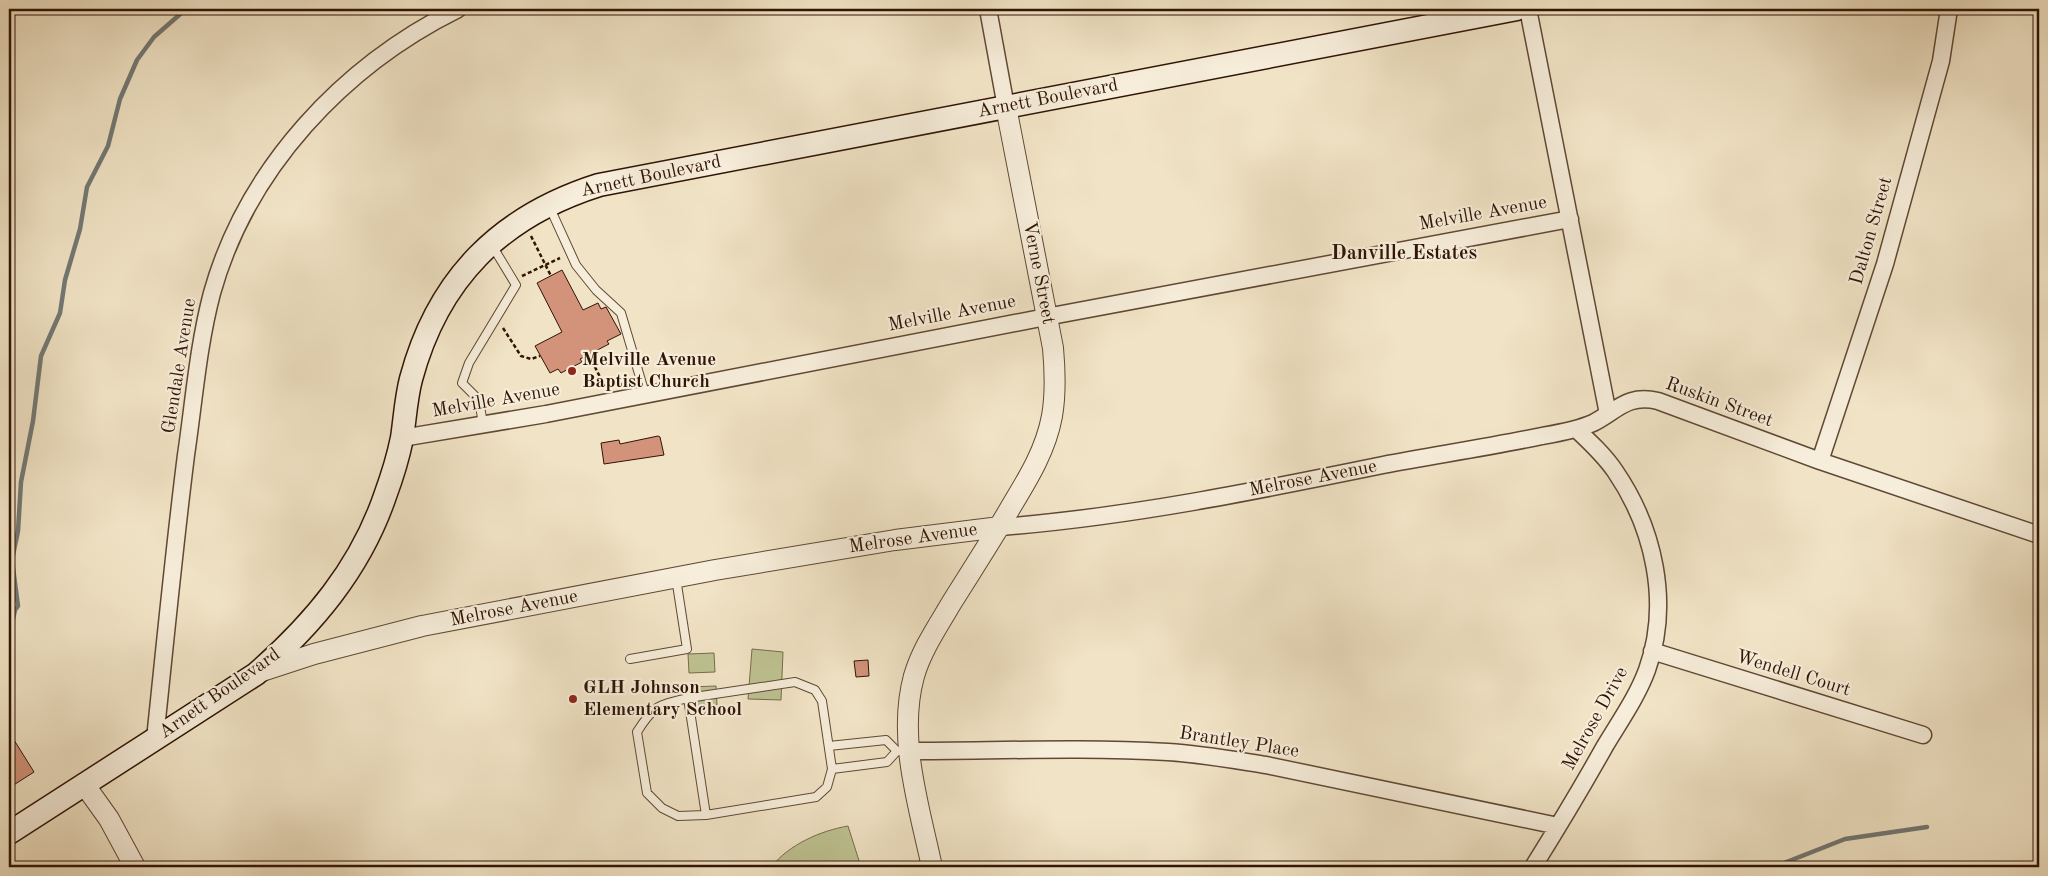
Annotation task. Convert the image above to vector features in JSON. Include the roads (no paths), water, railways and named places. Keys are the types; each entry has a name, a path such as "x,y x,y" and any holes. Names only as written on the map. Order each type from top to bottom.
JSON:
{"main road":[{"name":"Arnett Boulevard","path":"9,832 256,674 287,647 313,620 353,565 371,532 385,497 402,438 410,381 419,352 430,324 445,297 463,272 491,243 548,204 599,185 1517,9"}],"street":[{"name":"Glendale Avenue","path":"155,739 178,518 203,330 213,291 229,246 262,182 286,148 314,116 344,86 377,58 420,30 458,9"},
{"name":"Verne Street","path":"932,867 903,751 914,677 926,646 1035,467 1045,442 1052,417 1055,396 1055,369 1046,317 988,9"},
{"path":"1528,9 1608,414 1576,429"},
{"name":"Dalton Street","path":"1820,461 1885,264 1941,61 1949,9"},
{"name":"Melville Avenue","path":"402,438 608,402 1046,317 1570,219"},
{"name":"Ruskin Street","path":"1608,414 1620,405 1630,401 1650,400 1820,461 2039,535"},
{"name":"Melrose Avenue","path":"256,674 314,654 374,637 676,578 895,540 1000,527 1059,523 1157,508 1576,429"},
{"name":"Melrose Drive","path":"1533,867 1640,689 1652,651 1657,626 1658,598 1654,564 1643,523 1632,497 1614,469 1576,429"},
{"name":"Wendell Court","path":"1652,651 1923,735"},
{"name":"Brantley Place","path":"903,751 1104,750 1169,752 1223,758 1266,765 1558,826"},
{"path":"84,784 109,819 135,867"}],"lane":[{"path":"548,204 576,265 596,290 620,313 645,394"},
{"path":"483,424 479,400 462,383 469,363 516,285 491,243"},
{"path":"630,659 687,649 676,578"},
{"path":"795,682 816,690 822,701 829,746 832,769 827,787 816,797 706,815 678,816 662,808 647,793 637,732 648,714 659,705 688,698 795,682"},
{"path":"688,698 706,815"},
{"path":"829,746 886,740 903,751 887,762 832,769"}],"waterway":[{"path":"9,638 15,610 18,606 12,560 18,531 21,482 33,421 41,356 60,313 65,280 80,229 87,187 108,146 120,99 137,60 154,37 186,9"},
{"path":"1774,867 1845,839 1927,827"}],"place":[{"name":"Melville Avenue Baptist Church","path":"572,371"},
{"name":"GLH Johnson Elementary School","path":"573,699"}],"district":[{"name":"Danville Estates","path":"1404,254"}]}
